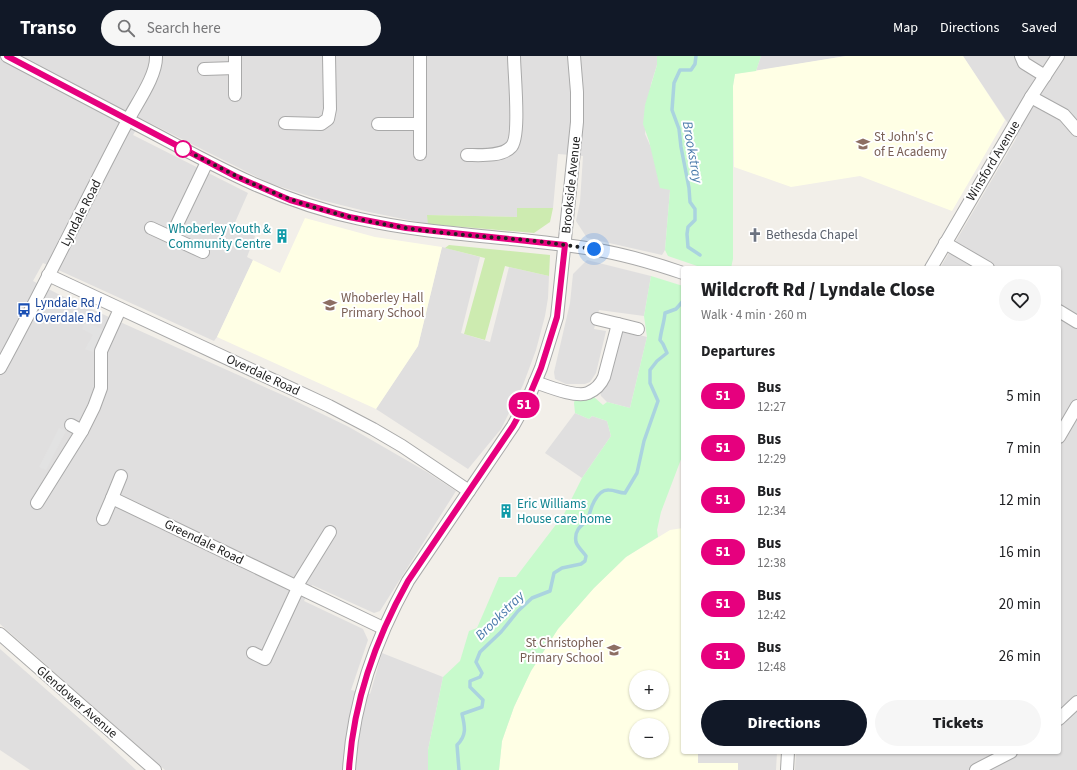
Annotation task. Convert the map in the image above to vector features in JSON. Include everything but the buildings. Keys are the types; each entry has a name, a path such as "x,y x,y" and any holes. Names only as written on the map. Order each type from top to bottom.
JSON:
{"street":[{"path":"7,56 235,176 290,200 360,219 429,231 525,240 594,249 621,255 681,273"},
{"name":"Lyndale Road","path":"0,368 153,72 156,56"},
{"path":"285,122 322,124 328,119 330,109 329,56"},
{"path":"420,56 420,154"},
{"path":"467,155 499,154 512,148 516,138 514,56"},
{"name":"Brookside Avenue","path":"349,770 355,722 362,689 372,655 393,607 408,581 513,426 528,399 541,368 557,317 565,245 577,122 577,92 574,56"},
{"path":"1022,56 1024,62 1045,76"},
{"name":"Winsford Avenue","path":"932,266 1032,97 1058,56"},
{"path":"204,69 235,62 235,95"},
{"path":"1032,97 1064,115 1077,130"},
{"path":"378,124 419,124"},
{"path":"171,237 208,162"},
{"path":"151,228 203,252"},
{"path":"945,243 985,266"},
{"name":"Overdale Road","path":"48,275 311,397 373,429 416,454 469,491"},
{"path":"37,503 82,431 94,407 101,388 101,351 120,308"},
{"path":"1061,312 1077,322"},
{"path":"596,319 638,329"},
{"path":"535,382 575,393 588,393 594,389 601,384 604,377 618,324"},
{"path":"1061,434 1077,406"},
{"path":"71,425 82,431"},
{"path":"103,518 121,476"},
{"name":"Greendale Road","path":"112,498 383,628"},
{"path":"253,654 266,659 297,588 330,532"},
{"name":"Glendower Avenue","path":"0,634 154,770"},
{"path":"1061,717 1077,702"},
{"path":"787,770 788,754"},
{"path":"976,770 1007,754"}],"shaded area":[{"path":"0,56 657,56 657,65 651,84 645,134 670,190 665,250 662,255 587,238 576,221 580,202 583,156 558,154 553,208 518,208 517,217 428,215 428,224 369,212 321,200 269,183 142,119 133,135 248,193 233,227 255,236 247,257 253,260 217,337 214,341 43,263 33,281 60,295 287,397 349,427 427,472 456,491 380,611 374,613 312,585 304,601 363,629 368,640 351,690 370,694 382,653 443,677 428,750 428,770 165,770 0,624"},
{"path":"761,56 846,56 756,71"},
{"name":"St John's C of E Academy","path":"846,56 963,56 1005,120 952,211 860,176 791,187 734,167 733,86 735,74"},
{"path":"963,56 1077,56 1077,770 795,770 796,754 1061,754 1061,266 941,266 1017,137"},
{"name":"Whoberley Hall Primary School","path":"305,218 375,237 442,247 418,346 376,409 217,337 253,260 280,273"},
{"path":"442,247 480,257 461,333 490,342 509,267 549,276 545,316 536,350 523,385 501,429 468,469 376,409 418,346"},
{"path":"587,260 651,276 644,316 599,310 594,329 606,331 596,373 590,382 585,384 566,384 555,379 554,372 570,303 573,274"},
{"path":"85,322 104,330 93,352 85,349 93,335 82,329"},
{"path":"620,330 647,337 630,408 607,402 601,396 600,392"},
{"path":"575,413 589,419 592,416 607,421 611,436 582,478 545,453"},
{"path":"59,428 66,431 46,470 39,467"},
{"name":"St Christopher Primary School","path":"681,528 681,754 698,754 698,763 738,763 738,770 499,770 502,741 514,707 531,671 558,629 594,588 626,557 670,530"},
{"path":"0,649 136,770 30,770 0,750"},
{"path":"698,754 777,754 776,770 738,770 738,763 697,763"}],"green space":[{"path":"657,56 761,56 756,71 735,74 733,86 733,259 731,266 697,266 668,256 665,250 670,190 660,188 649,141 643,124 645,105 657,65"},
{"path":"517,208 553,208 550,222 534,233 428,224 427,215 517,217"},
{"path":"449,245 550,255 549,276 505,266 485,340 464,334 485,258 445,248"},
{"path":"651,276 681,285 681,459 661,512 657,530 658,537 626,557 594,588 558,629 531,671 514,707 502,741 499,770 428,770 428,750 443,677 460,661 469,631 477,628 499,577 516,577 564,514 582,478 611,436 607,421 592,416 589,419 575,413 575,399 594,397 603,405 607,402 630,408 647,337 644,316"}],"waterway":[{"name":"Brookstray","path":"696,56 695,64 691,70 680,70 674,83 672,110 679,129 690,202 695,209 695,220 688,227 688,247 700,255"},
{"name":"Brookstray","path":"459,770 457,745 464,734 462,714 482,707 483,700 470,687 470,681 480,677 482,673 476,662 480,652 501,632 518,611 532,598 550,591 554,573 562,568 581,564 585,561 586,556 576,542 576,535 580,527 588,520 594,501 597,496 604,491 611,490 625,493 637,473 644,441 658,401 650,383 650,370 657,361 667,353 660,340 665,313 676,309 681,303"}],"bus line":[{"name":"51","path":"7,56 235,176 290,200 349,217 406,228 432,232 565,245 557,317 541,368 528,399 513,426 408,581 393,607 372,655 362,689 355,722 349,770"}],"place":[{"name":"St John's C of E Academy","path":"863,144"},
{"name":"Bethesda Chapel","path":"755,235"},
{"name":"Whoberley Youth & Community Centre","path":"282,236"},
{"name":"Whoberley Hall Primary School","path":"330,305"},
{"name":"Lyndale Rd / Overdale Rd","path":"24,310"},
{"name":"Eric Williams House care home","path":"506,511"},
{"name":"St Christopher Primary School","path":"614,650"}],"route":[{"path":"183,149 180,147 235,176 290,200 349,217 406,228 525,240 594,249"}]}
